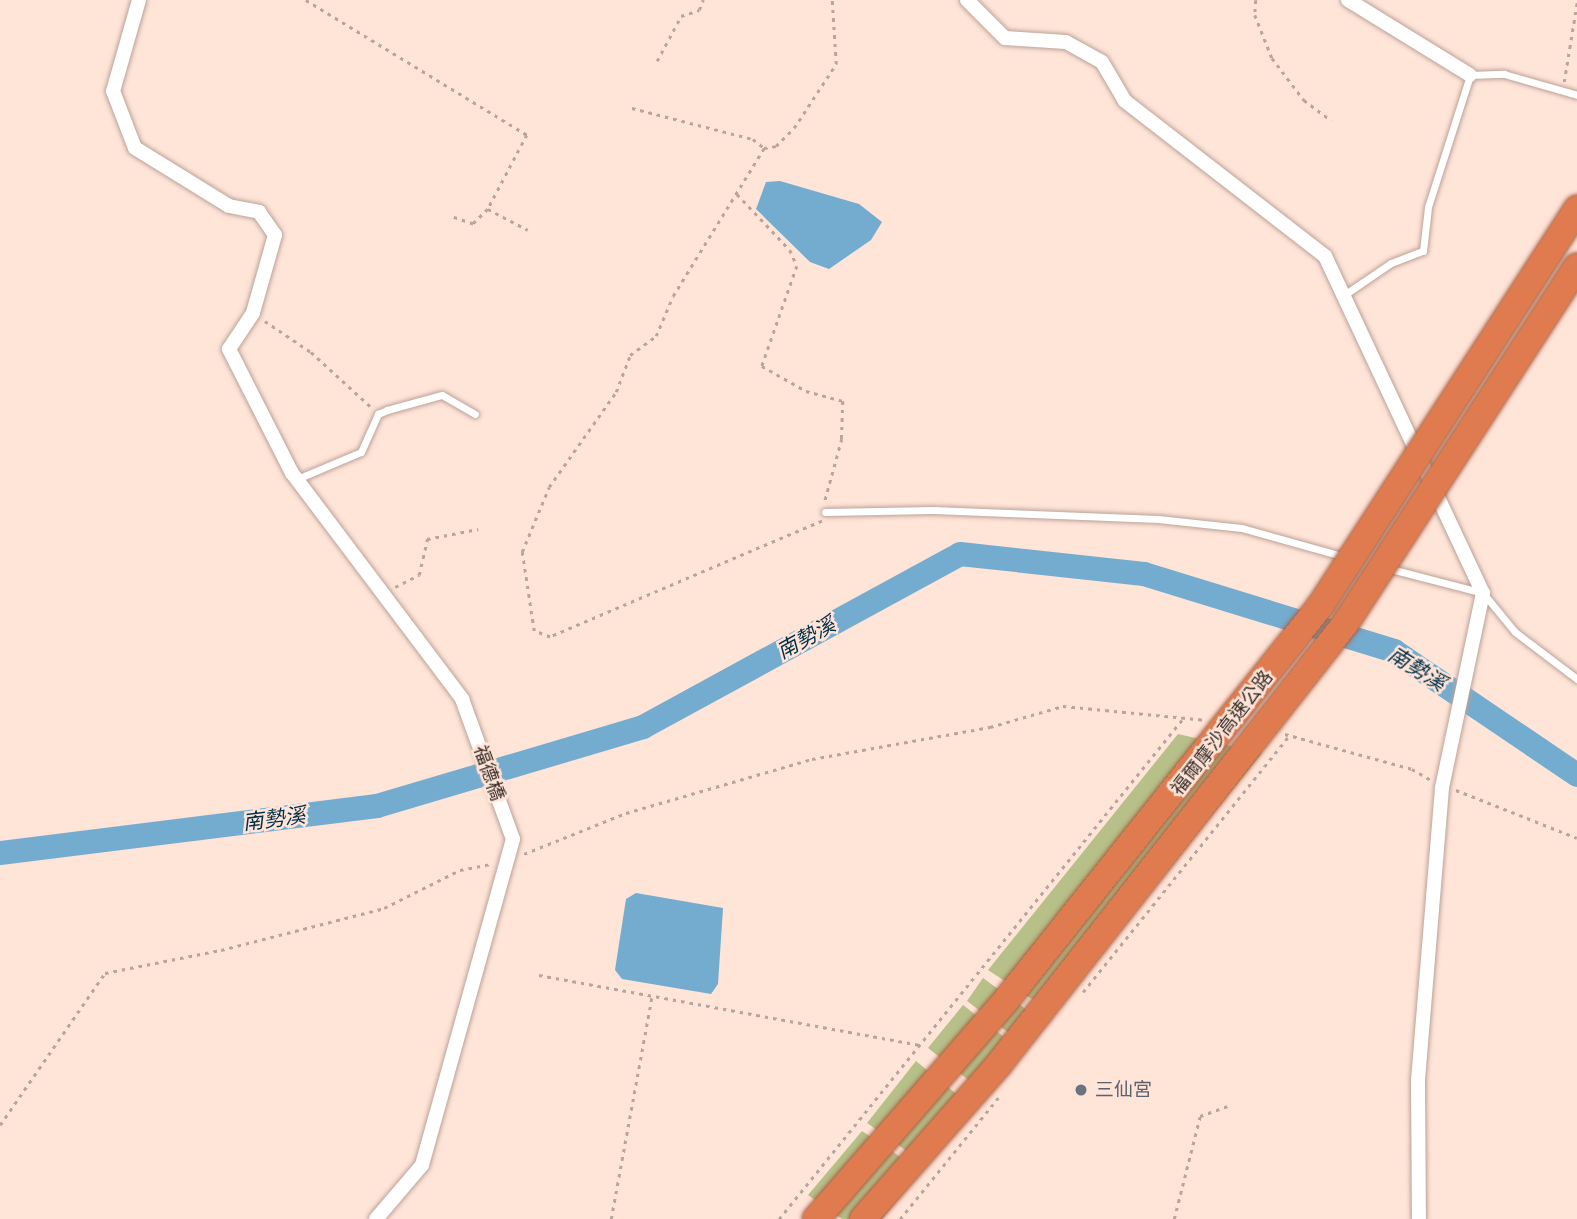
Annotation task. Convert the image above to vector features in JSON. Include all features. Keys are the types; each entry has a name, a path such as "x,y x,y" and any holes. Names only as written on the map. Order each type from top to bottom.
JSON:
{"highway":[{"name":"福爾摩沙高速公路","path":"816,1219 1007,999 1312,616 1577,209"},
{"name":"福爾摩沙高速公路","path":"863,1219 999,1063 1345,624 1577,267"}],"street":[{"path":"139,0 113,92 135,148 229,206 259,212 275,236 253,313"},
{"path":"967,0 1005,38 1066,42 1102,62 1125,101 1325,256 1347,293 1483,593 1443,783 1418,1082 1419,1219"},
{"path":"1348,0 1470,75"},
{"name":"福德橋","path":"253,313 229,349 297,480 378,593 462,699 513,839 422,1165 376,1219"}],"lane":[{"path":"1347,293 1391,262 1423,251 1428,207 1470,75 1504,74 1577,95"},
{"path":"297,480 361,452 378,415 442,395 475,414"},
{"path":"825,512 946,510 1158,519 1242,528 1360,561"},
{"path":"1373,564 1483,593 1515,632 1577,679"}],"path":[{"path":"306,0 527,135 488,209 473,223 453,217"},
{"path":"657,61 681,16 699,10 704,0"},
{"path":"632,108 752,139 764,148 776,146 794,128 836,64 832,0"},
{"path":"1256,0 1255,15 1272,58 1304,100 1331,120"},
{"path":"1563,91 1577,3"},
{"path":"737,194 790,250 797,266 762,366 806,391 843,401 842,439 821,524 752,548 550,636 534,632 522,552 550,487 616,391 630,355 656,336 673,296 764,148"},
{"path":"488,209 528,230"},
{"path":"253,313 311,352 378,415"},
{"path":"378,593 419,575 426,539 478,529"},
{"path":"0,1125 104,973 221,950 384,908 460,870 507,861 626,813 812,759 990,727 1063,706 1185,716 1211,721"},
{"path":"779,1219 1185,716"},
{"path":"1276,733 1412,769 1577,838"},
{"path":"1082,993 1290,735"},
{"path":"539,975 919,1045"},
{"path":"611,1219 652,996"},
{"path":"900,1219 1004,1090"},
{"path":"1174,1219 1200,1116 1230,1105"}],"green space":[{"path":"1178,734 1262,753 1053,1013 988,970"},
{"path":"983,978 1045,1023 1026,1046 967,1001"},
{"path":"963,1005 1022,1051 986,1094 928,1048"},
{"path":"916,1061 971,1106 925,1164 867,1123"},
{"path":"862,1131 921,1171 882,1219 842,1219 808,1195"}],"water":[{"path":"780,181 859,204 882,222 871,240 829,269 810,262 756,209 766,182"},
{"path":"636,893 723,908 718,984 711,994 622,979 615,970 626,899"}],"waterway":[{"name":"南勢溪","path":"0,853 377,806 643,727 960,554 1144,574 1394,651 1577,775"}],"place":[{"name":"三仙宮","path":"1081,1090"}]}
